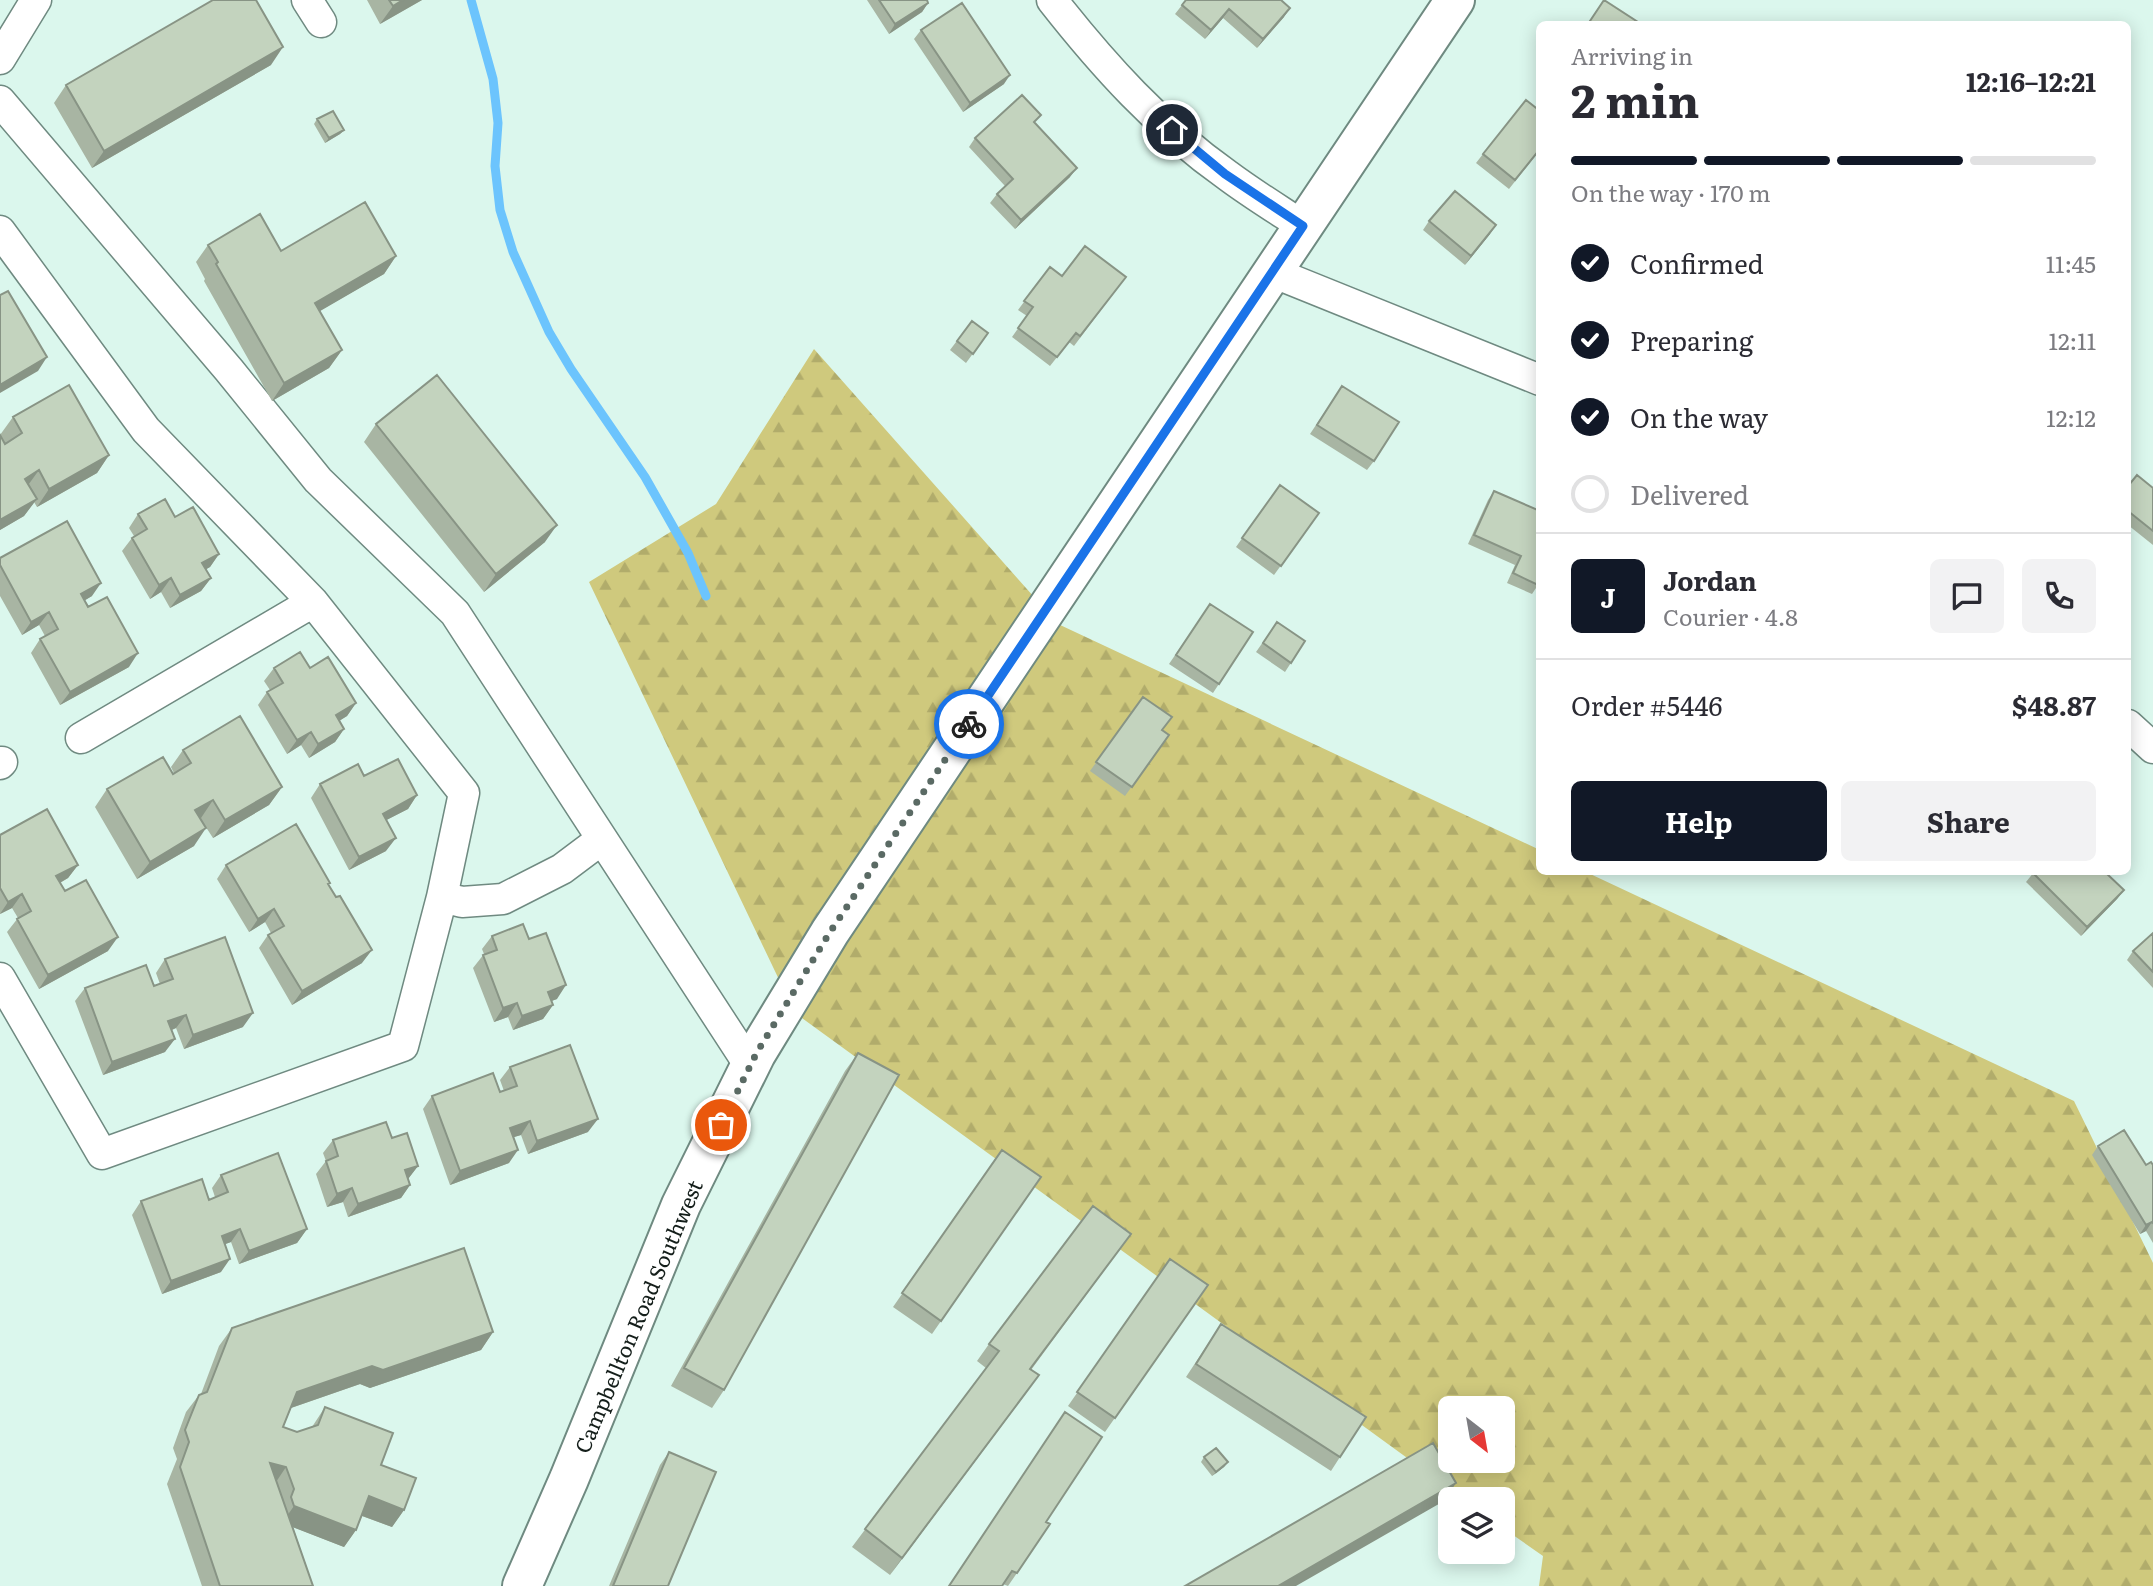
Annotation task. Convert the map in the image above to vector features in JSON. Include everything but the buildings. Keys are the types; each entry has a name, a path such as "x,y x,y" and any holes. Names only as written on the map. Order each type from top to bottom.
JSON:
{"main road":[{"name":"Campbellton Road Southwest","path":"522,1586 569,1479 681,1205 750,1066 830,932 1455,0"}],"street":[{"path":"0,59 36,0"},
{"path":"1052,0 1089,48 1154,116 1225,174 1303,226"},
{"path":"0,101 202,338 318,480 456,613 750,1066"},
{"path":"0,231 146,430 313,602 464,793 442,897 403,1046 102,1154 0,978"},
{"path":"1272,272 1536,378"},
{"path":"82,738 313,602"},
{"path":"2131,728 2153,748"},
{"path":"442,897 462,902 503,899 562,869 602,839"}],"green space":[{"path":"814,349 1058,624 1536,848 1536,875 1592,875 2074,1101 2153,1263 2153,1586 1539,1586 1543,1556 1515,1536 1515,1487 1447,1487 795,1013 589,582 716,504"}],"waterway":[{"path":"471,0 493,79 498,123 495,166 500,210 513,252 549,332 645,477 688,553 706,596"}],"way so far":[{"path":"721,1125 756,1054 830,932 969,724"}],"route":[{"path":"969,724 1303,226 1225,174 1172,130"}]}
